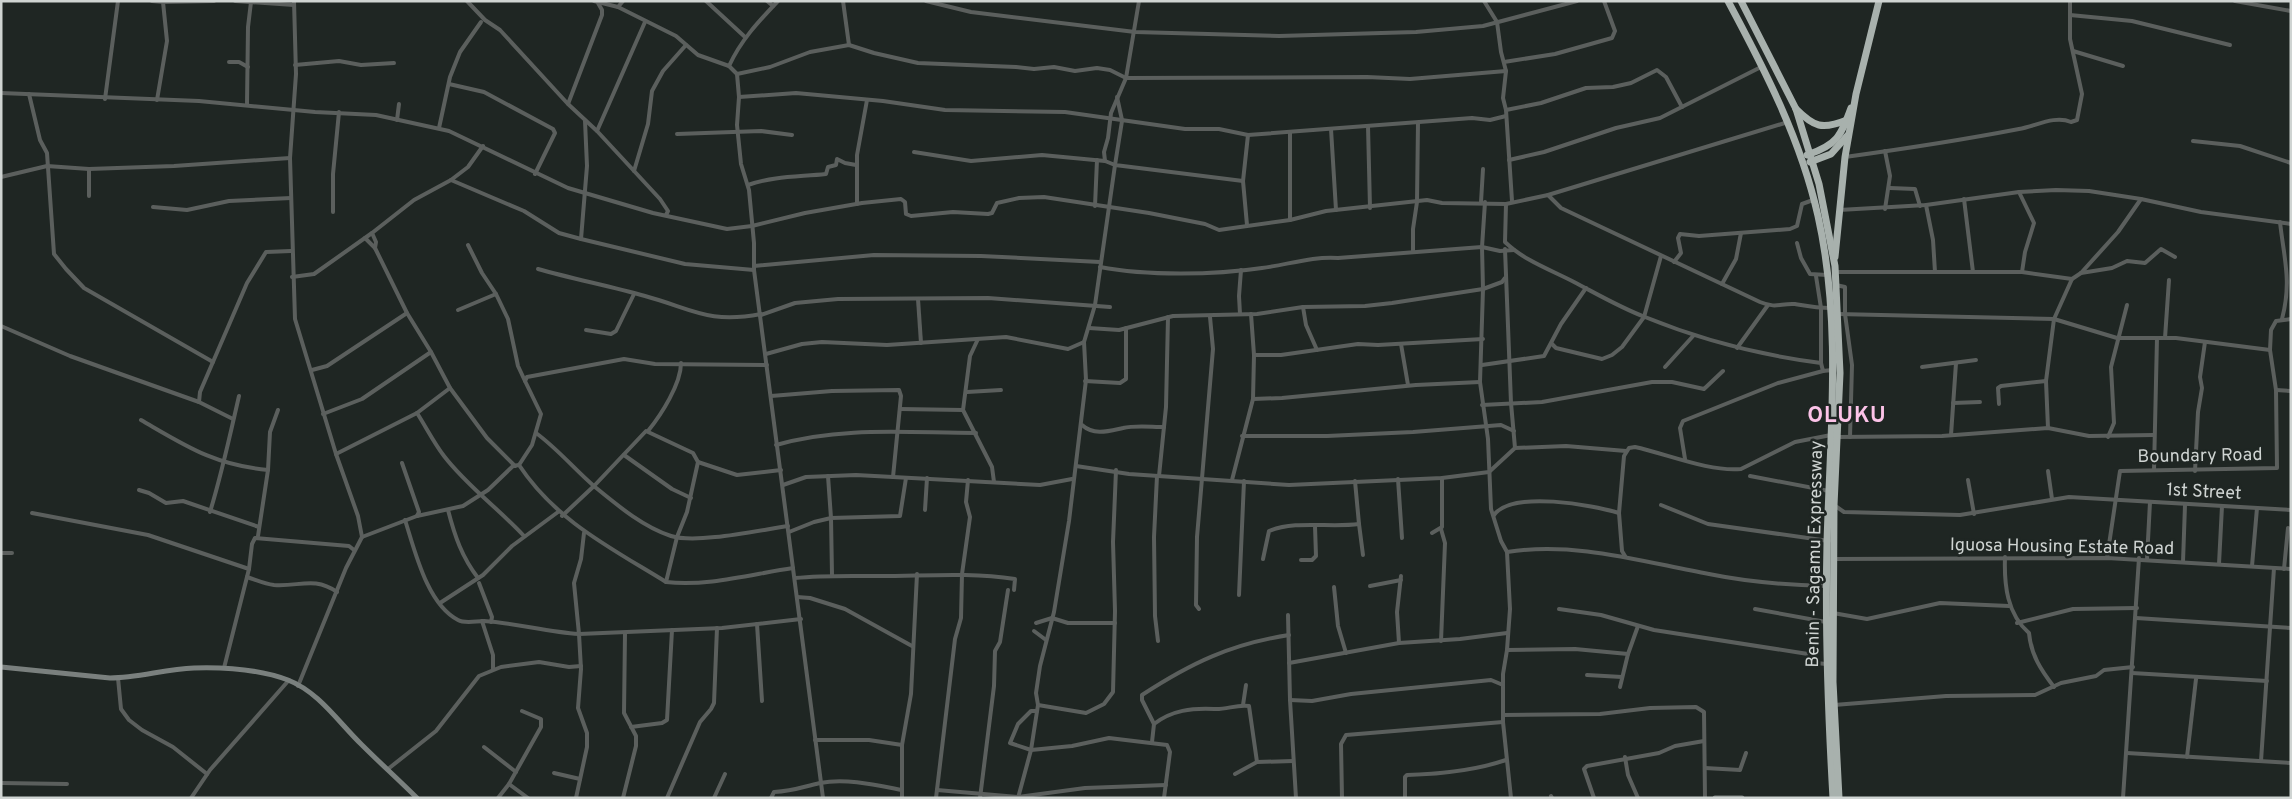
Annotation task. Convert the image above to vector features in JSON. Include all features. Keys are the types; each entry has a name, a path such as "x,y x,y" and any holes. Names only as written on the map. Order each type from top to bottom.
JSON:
{"highway":[{"name":"Benin - Sagamu Expressway","path":"1728,1 1788,122 1803,161 1814,200 1827,275 1831,308 1835,436 1829,492 1830,542 1826,586 1826,664 1830,682 1832,798"},
{"path":"1741,1 1796,109 1812,158 1826,217 1841,314 1835,436 1834,522 1830,542 1833,559 1830,682 1834,704 1839,798"},
{"path":"1835,269 1844,157 1855,98 1879,1"},
{"path":"1812,158 1830,146 1844,130 1855,98"},
{"path":"1796,109 1818,126 1828,126 1847,120"},
{"path":"1803,161 1831,154 1850,132"}],"street":[{"path":"105,99 118,1"},
{"path":"152,1 214,1"},
{"path":"235,1 294,3 293,109 290,158 292,198 291,251 295,319 312,370 323,414 358,516 362,537"},
{"path":"468,1 485,20 500,30 660,199 668,211 666,215"},
{"path":"618,7 623,1"},
{"path":"706,1 745,38"},
{"path":"767,1 773,6"},
{"path":"729,66 745,38 778,1"},
{"path":"843,1 849,45"},
{"path":"926,1 970,12 1135,32 1327,35 1416,32 1483,26 1577,1"},
{"path":"1105,161 1104,152 1111,113 1126,78 1139,1"},
{"path":"1484,1 1497,22 1506,71 1503,98 1506,110 1512,201"},
{"path":"1504,62 1555,54 1612,38 1615,31 1604,1"},
{"path":"1844,157 1885,152 2020,129 2053,121 2065,120 2071,122 2077,120 2082,94 2069,29 2070,1"},
{"path":"2235,1 2291,11"},
{"path":"157,100 167,41 162,10 163,2"},
{"path":"247,104 248,27 251,2"},
{"path":"568,104 602,15 602,10 596,2"},
{"path":"596,2 618,7 676,36 698,55 729,66 737,74 739,97 737,125 741,164 748,185 754,268 823,798"},
{"path":"2070,15 2132,21 2230,45"},
{"path":"439,128 449,84 460,52 481,22"},
{"path":"597,131 645,22"},
{"path":"634,171 648,124 652,91 663,71 686,45"},
{"path":"737,74 770,66 810,52 849,45 918,63 1016,66 1034,69 1054,67 1074,71 1097,68 1110,70 1126,78 1367,77 1410,79 1506,71"},
{"path":"2073,50 2123,66"},
{"path":"294,65 338,61 361,64 394,63"},
{"path":"229,62 239,62 248,67"},
{"path":"1509,160 1544,152 1616,128 1660,118 1761,67"},
{"path":"1506,110 1541,103 1586,88 1613,87 1631,83 1657,70 1666,77 1682,107"},
{"path":"449,84 484,92 553,129 555,133 536,174"},
{"path":"1,93 247,104 364,113 439,128 483,146 536,174 568,188 718,228 752,226 805,213 858,204 904,200 906,214 911,216 953,212 988,214 994,211 997,204 1036,197 1108,208 1120,208 1205,224 1218,230 1290,220 1336,210 1370,208 1426,200 1442,203 1483,202 1506,204 1512,201 1548,195 1788,122"},
{"path":"739,97 796,93 945,110 1065,112 1110,120 1148,122 1185,128 1219,128 1248,135 1472,118 1490,120 1506,116"},
{"path":"29,94 40,140 47,153 54,254 84,288 213,362"},
{"path":"1018,798 1031,750 1038,705 1036,693 1070,521 1072,480 1082,425 1085,382 1084,342 1095,305 1114,165 1122,121 1120,104 1117,97"},
{"path":"858,204 856,165 867,100"},
{"path":"397,120 399,104"},
{"path":"1111,113 1120,104"},
{"path":"333,212 333,174 339,112"},
{"path":"581,239 587,166 585,121"},
{"path":"1413,252 1414,214 1418,202 1418,123"},
{"path":"1368,126 1370,208"},
{"path":"1331,129 1336,210"},
{"path":"677,134 761,131 792,135"},
{"path":"1290,132 1290,220"},
{"path":"1247,225 1243,181 1248,135"},
{"path":"2193,141 2240,146 2291,164"},
{"path":"292,278 314,274 372,233 414,200 451,180 468,167 483,146"},
{"path":"914,152 970,161 1042,155 1105,161 1114,165 1243,181"},
{"path":"1885,152 1890,176 1890,188 1885,209"},
{"path":"1,177 47,166 89,169 174,166 290,158"},
{"path":"748,185 767,178 788,175 826,174 828,167 836,165 838,159 845,163 856,165"},
{"path":"1095,206 1097,160"},
{"path":"89,169 89,196"},
{"path":"1483,169 1482,365 1480,382 1487,427 1491,509 1501,541 1507,552 1510,608 1503,685 1503,722 1511,798"},
{"path":"451,180 524,211 559,233 685,264 754,268 874,255 981,256 1100,265 1149,274 1242,270 1320,257 1338,258 1482,247 1500,251 1514,250"},
{"path":"1890,188 1915,189 1920,206"},
{"path":"1839,210 1920,206 2019,192 2089,191 2141,199 2201,212 2291,224"},
{"path":"2019,192 2034,223 2025,252 2022,272"},
{"path":"1548,195 1561,208 1768,305 1777,307 1795,304 1831,308"},
{"path":"153,207 187,210 229,201 292,198"},
{"path":"1964,199 1974,272"},
{"path":"2048,428 2046,381 2054,319 2072,279 2081,273 2118,232 2141,199"},
{"path":"1674,262 1682,253 1678,238 1680,234 1699,236 1794,228 1797,226 1802,204 1814,200"},
{"path":"1506,204 1505,278 1511,403 1516,448"},
{"path":"1926,205 1933,240 1935,272"},
{"path":"2280,222 2286,252 2288,285 2288,295 2282,319"},
{"path":"372,233 376,242 375,248"},
{"path":"1722,284 1736,259 1741,233"},
{"path":"365,238 375,248 406,314 431,352 450,388 487,438 517,466 562,516 584,533 666,582 701,581 793,568"},
{"path":"1505,242 1514,250 1644,317 1754,353 1821,363"},
{"path":"1797,243 1808,270 1816,276 1827,275"},
{"path":"298,686 354,550 362,537 417,516 463,506 480,496 504,472 517,466 532,445 540,410 518,366 508,318 468,245"},
{"path":"2081,273 2101,268 2108,269 2127,261 2145,263 2161,248 2175,257"},
{"path":"199,402 200,392 247,283 266,252 291,251"},
{"path":"1552,344 1556,348 1602,359 1612,355 1622,347 1644,317 1661,256"},
{"path":"538,268 710,317 731,318 761,315 795,303 838,299 1024,299 1110,307"},
{"path":"1835,269 2022,272 2072,279"},
{"path":"1240,314 1239,296 1242,270"},
{"path":"1816,276 1821,308 1821,363 1823,371"},
{"path":"1089,328 1097,330 1126,328 1168,317 1188,315 1210,317 1303,307 1365,306 1483,289 1502,282 1505,278"},
{"path":"2165,338 2169,280"},
{"path":"1482,365 1544,356 1561,324 1586,288"},
{"path":"458,310 496,294"},
{"path":"586,330 611,334 616,331 634,294"},
{"path":"918,299 921,343"},
{"path":"1737,348 1768,305"},
{"path":"2108,438 2114,423 2110,376 2117,338 2127,305"},
{"path":"1303,307 1306,325 1317,350"},
{"path":"312,370 326,366 406,314"},
{"path":"1232,480 1253,398 1254,355 1251,314"},
{"path":"1850,437 1852,365 1841,314 2054,319 2117,338 2165,338 2270,350"},
{"path":"1158,641 1155,616 1154,537 1167,388 1168,317"},
{"path":"1199,610 1196,604 1197,536 1213,349 1210,317"},
{"path":"2291,319 2276,321 2271,330 2270,350 2276,390 2291,391"},
{"path":"1,326 70,356 199,402 234,419"},
{"path":"1085,382 1124,382 1126,379 1126,328"},
{"path":"1665,367 1694,334"},
{"path":"766,354 802,344 822,342 887,345 1006,336 1068,349 1084,342"},
{"path":"2154,470 2157,338"},
{"path":"978,339 969,364 967,392 963,410 992,467 994,482"},
{"path":"1254,355 1281,355 1358,344 1401,344 1482,339"},
{"path":"2195,471 2198,412 2202,388 2200,378 2205,342"},
{"path":"1401,344 1408,385"},
{"path":"323,414 362,399 431,352"},
{"path":"525,381 530,376 624,359 655,364 767,365"},
{"path":"1922,366 1976,360"},
{"path":"562,516 648,431 667,402 681,370 681,363"},
{"path":"1950,435 1956,363"},
{"path":"1482,404 1542,402 1652,382 1672,382 1704,389 1723,370"},
{"path":"1685,459 1680,428 1683,420 1778,383 1832,370"},
{"path":"1999,404 1998,388 2001,386 2046,381"},
{"path":"1253,398 1282,398 1408,385 1480,382"},
{"path":"336,454 417,413 450,388"},
{"path":"771,396 809,392 896,389 901,394 893,477"},
{"path":"967,392 1001,390"},
{"name":"Boundary Road","path":"2117,500 2119,473 2123,470 2195,471 2278,468 2276,390"},
{"path":"210,512 225,464 230,426 234,419 239,396"},
{"path":"1954,403 1980,402"},
{"path":"900,409 963,410"},
{"path":"258,536 268,470 270,432 278,410"},
{"path":"417,413 444,457 480,496 496,507 524,536"},
{"path":"141,420 197,452 225,464 268,470"},
{"path":"1082,425 1090,431 1114,432 1124,428 1164,427"},
{"path":"1242,436 1327,436 1501,425 1514,431"},
{"path":"1076,466 1116,470 1129,474 1202,477 1289,485 1442,478 1489,472 1516,448 1566,446 1626,451 1634,447 1711,466 1741,469 1795,442 1835,436 1950,435 2048,428 2108,438 2154,435"},
{"path":"648,431 693,452 698,462 691,498 677,537 666,582"},
{"path":"776,445 824,435 869,432 976,434"},
{"path":"536,433 552,444 594,486 654,530 677,537 712,536 788,526"},
{"path":"1625,556 1622,551 1619,514 1626,451"},
{"path":"624,455 672,489 691,498"},
{"path":"698,462 737,475 781,470"},
{"path":"402,463 419,512 417,516"},
{"path":"1038,705 1086,713 1099,708 1111,697 1114,687 1113,542 1116,470"},
{"path":"2048,471 2052,499"},
{"path":"783,485 806,477 828,476 927,478 1040,485 1072,480"},
{"path":"828,476 832,574"},
{"path":"1750,476 1829,492"},
{"path":"789,532 814,522 831,518 900,516 906,478"},
{"path":"925,510 927,478"},
{"path":"1441,640 1445,543 1440,530 1442,478"},
{"path":"1398,479 1402,538"},
{"path":"936,798 955,639 960,618 962,574 970,517 966,502 968,480"},
{"path":"1968,480 1974,514"},
{"path":"1238,595 1244,481"},
{"path":"1355,481 1363,555"},
{"path":"139,490 149,493 166,503 182,501 259,527"},
{"name":"1st Street","path":"1844,512 1974,514 2052,499 2117,500 2291,510"},
{"path":"2107,558 2117,500"},
{"path":"1494,514 1502,507 1536,501 1585,506 1619,514"},
{"path":"2147,559 2150,502"},
{"path":"1661,505 1708,524 1830,542"},
{"path":"1834,505 1844,512 1834,522"},
{"path":"2182,562 2185,505"},
{"path":"2219,564 2222,506"},
{"path":"2252,566 2257,508"},
{"path":"448,510 456,542 466,562 479,581 492,618 491,622"},
{"path":"440,604 479,581 524,536 558,512"},
{"path":"32,513 148,535 249,569"},
{"path":"405,520 422,572 440,604 459,621 482,621 579,634 717,628 800,619"},
{"path":"1263,559 1268,531 1279,527 1359,524"},
{"path":"1301,560 1312,560 1316,556 1315,526"},
{"path":"2284,568 2288,528"},
{"path":"1432,533 1440,530"},
{"path":"576,798 587,747 586,733 578,708 581,666 574,583 581,559 584,533"},
{"path":"224,668 249,569 252,540 258,536 284,542 308,541 349,546 354,550"},
{"path":"1507,552 1552,548 1625,556 1711,575 1788,585 1826,586"},
{"path":"1,553 12,553"},
{"path":"2005,557 2010,606 2017,623 2028,633 2030,647 2036,661 2054,687"},
{"path":"2123,798 2139,558"},
{"name":"Iguosa Housing Estate Road","path":"1833,559 2139,558 2291,569"},
{"path":"2261,761 2274,568"},
{"path":"795,578 832,574 881,576 917,574 935,576 962,574 1015,579 1014,590"},
{"path":"902,798 902,745 911,694 917,574"},
{"path":"247,577 274,585 317,583 327,585 337,592"},
{"path":"1370,586 1401,578 1397,612 1399,643"},
{"path":"1334,587 1338,626 1346,653"},
{"path":"980,795 994,686 995,651 1000,642 1008,590"},
{"path":"797,597 810,598 845,608 912,646"},
{"path":"1833,613 1867,619 1940,602 2010,606"},
{"path":"2017,623 2073,609 2137,608"},
{"path":"1559,609 1601,615 1638,626 1808,654 1812,656 1816,664 1826,664"},
{"path":"1755,609 1826,622"},
{"path":"1288,615 1290,700 1296,798"},
{"path":"1036,623 1052,618 1068,623 1115,623"},
{"path":"2136,618 2291,628"},
{"path":"482,621 493,655 493,669"},
{"path":"757,624 762,701"},
{"path":"1620,687 1628,654 1638,626"},
{"path":"667,798 700,722 711,710 714,703 717,628"},
{"path":"631,727 662,723 668,720 672,630"},
{"path":"1034,631 1046,640"},
{"path":"623,798 636,746 636,736 624,714 625,633"},
{"path":"1289,663 1399,643 1507,633"},
{"path":"1152,742 1154,724 1142,700 1142,695 1173,675 1230,648 1289,635"},
{"path":"1507,650 1574,649 1628,654"},
{"path":"388,769 436,731 476,678 493,669 539,662 569,667 581,666"},
{"path":"1,667 118,678 172,669 224,668 250,670 289,680 330,709 361,744 417,798"},
{"path":"1834,704 1946,696 2035,695 2062,683 2092,678 2104,670 2132,667"},
{"path":"2132,673 2196,679 2267,681"},
{"path":"1587,675 1622,677"},
{"path":"118,678 121,709 129,720 142,730 173,747 207,774"},
{"path":"2187,756 2196,679"},
{"path":"191,798 207,774 289,680"},
{"path":"1290,700 1312,701 1351,694 1491,680 1503,685"},
{"path":"1243,705 1246,685"},
{"path":"1154,724 1173,714 1196,708 1214,709 1243,705 1249,706 1257,762"},
{"path":"1503,715 1600,714 1650,708 1696,707 1704,712 1705,798"},
{"path":"498,798 509,784 542,723 541,719 522,711"},
{"path":"1037,711 1031,711 1018,724 1010,743 1031,750 1072,746 1110,738 1167,745 1170,752 1164,798"},
{"path":"1342,798 1342,744 1346,735 1503,722"},
{"path":"815,740 868,740 902,745"},
{"path":"1594,798 1585,774 1586,767 1625,757 1659,753 1675,746 1704,741"},
{"path":"484,747 516,772"},
{"path":"1705,768 1740,770 1746,752"},
{"path":"2127,753 2291,763"},
{"path":"1625,757 1628,775 1638,798"},
{"path":"1405,798 1405,777 1407,775 1445,774 1484,767 1506,760"},
{"path":"1234,774 1257,762 1293,761"},
{"path":"554,773 580,779"},
{"path":"714,798 725,774"},
{"path":"770,798 774,792 795,791 820,783 844,782 902,790"},
{"path":"1,783 67,784"},
{"path":"509,784 528,798"},
{"path":"938,790 1018,798 1085,788 1166,785"},
{"path":"1715,798 1742,798"}],"district":[{"name":"OLUKU","path":"1847,414"}]}
